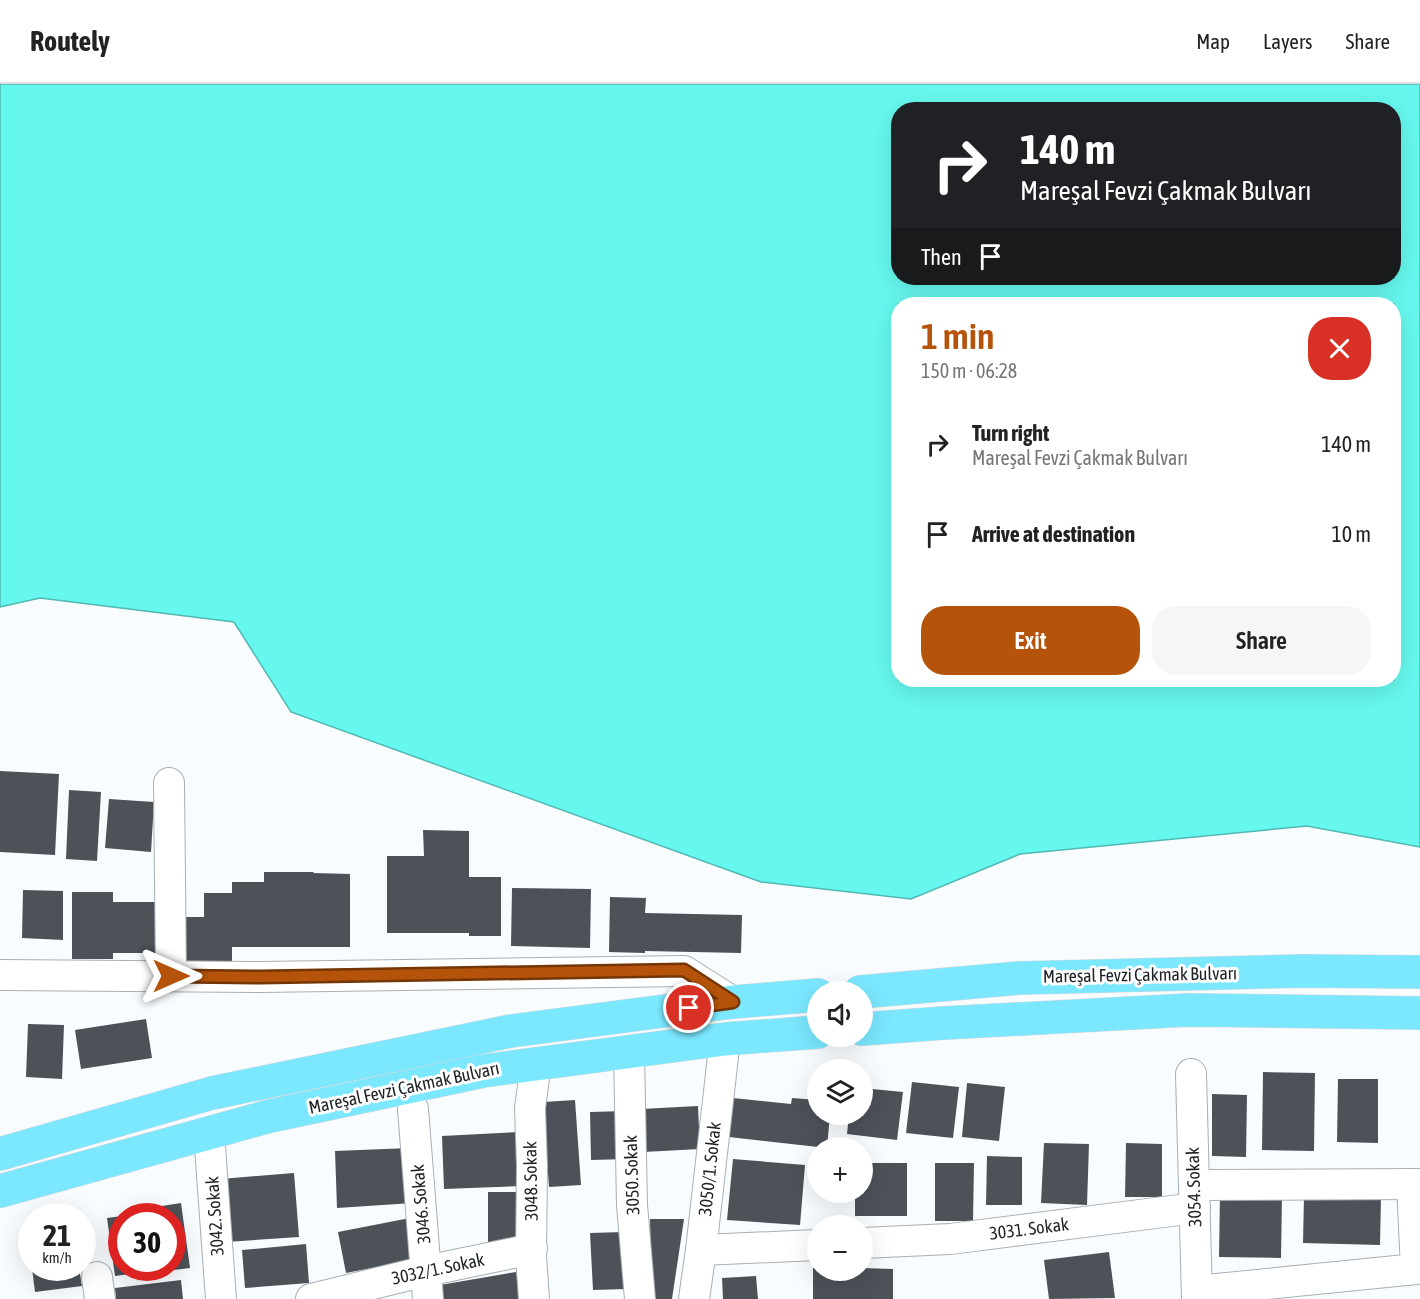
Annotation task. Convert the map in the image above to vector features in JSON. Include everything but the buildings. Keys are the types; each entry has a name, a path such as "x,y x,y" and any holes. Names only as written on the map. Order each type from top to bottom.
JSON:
{"highway":[{"name":"Mareşal Fevzi Çakmak Bulvarı","path":"873,991 1020,978 1304,971 1420,972"},
{"name":"Mareşal Fevzi Çakmak Bulvarı","path":"0,1154 212,1094 511,1031 733,1002 807,996"},
{"name":"Mareşal Fevzi Çakmak Bulvarı","path":"873,1028 1188,1010 1420,1013"},
{"name":"Mareşal Fevzi Çakmak Bulvarı","path":"0,1191 270,1116 483,1071 725,1039 807,1033"}],"street":[{"path":"169,783 171,976"},
{"path":"0,975 260,977 684,970 733,1002"},
{"name":"3050/1. Sokak","path":"694,1299 725,1039"},
{"name":"3050. Sokak","path":"628,1052 632,1205 640,1299"},
{"name":"3048. Sokak","path":"534,1299 531,1250 530,1108 536,1064"},
{"name":"3054. Sokak","path":"1191,1074 1197,1295"},
{"name":"3046. Sokak","path":"413,1109 427,1285"},
{"name":"3042. Sokak","path":"208,1133 221,1299"},
{"path":"1197,1295 1416,1269 1416,1184"},
{"name":"3031. Sokak","path":"873,1242 950,1239 1195,1196 1416,1184"},
{"path":"701,1250 807,1245"},
{"name":"3032/1. Sokak","path":"311,1299 427,1285 531,1250"}],"water":[{"path":"0,84 1420,84 1420,847 1307,826 1020,854 911,899 761,882 291,712 234,622 40,598 0,607"}],"route":[{"path":"171,976 260,977 684,970 733,1002 689,1008"}]}
